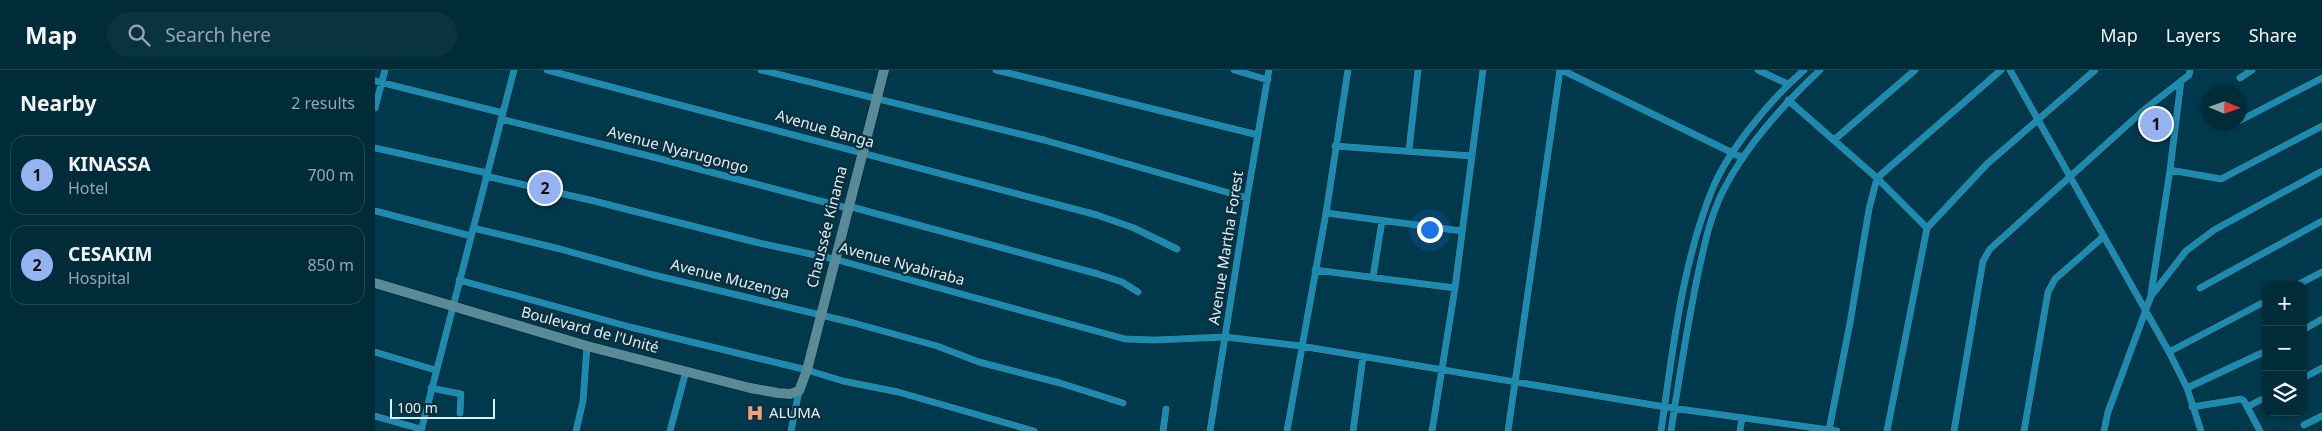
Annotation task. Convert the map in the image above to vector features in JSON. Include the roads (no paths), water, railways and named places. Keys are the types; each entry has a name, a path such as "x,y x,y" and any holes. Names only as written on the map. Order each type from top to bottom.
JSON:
{"street":[{"path":"375,108 378,82 385,70"},
{"path":"375,416 421,430 514,70"},
{"name":"Avenue Banga","path":"547,70 1097,215 1134,228 1177,248"},
{"path":"761,70 1044,140 1247,198"},
{"name":"Chaussée Kinama","path":"799,391 807,370 819,316 884,70"},
{"path":"996,70 1258,135"},
{"path":"1234,70 1268,80"},
{"name":"Avenue Martha Forest","path":"1209,431 1269,70"},
{"path":"1287,431 1301,346 1327,213 1335,146 1348,70"},
{"path":"1409,150 1418,70"},
{"path":"1432,431 1455,288 1483,70"},
{"path":"1508,431 1561,70 1743,158"},
{"path":"1661,431 1681,297 1713,189 1733,152 1789,84 1804,70"},
{"path":"1671,431 1691,305 1704,246 1723,191 1743,158 1788,100 1820,70"},
{"path":"1833,140 1915,70"},
{"path":"1833,430 1869,209 1877,178 2001,70"},
{"path":"2010,70 2169,352 2187,388 2201,431"},
{"path":"1887,431 1927,228 1987,164 2095,70"},
{"path":"1954,431 1983,260 1990,249 2145,110 2189,75 2190,70"},
{"path":"2240,78 2252,70"},
{"path":"1763,71 1789,84"},
{"path":"2247,117 2322,78"},
{"path":"2104,431 2108,412 2151,296 2181,81"},
{"name":"Avenue Nyarugongo","path":"378,82 649,156 1098,274 1122,282 1139,292"},
{"path":"1788,100 1877,178 1927,228"},
{"path":"2170,170 2221,178 2322,126"},
{"path":"1335,146 1472,156"},
{"name":"Avenue Nyabiraba","path":"375,148 759,243 834,259 1125,339 1155,340 1225,337 1301,346 1665,407 1814,430 1833,430"},
{"path":"2151,296 2186,251 2196,242 2322,171"},
{"name":"Avenue Muzenga","path":"375,211 472,232 937,346 979,362 1060,383 1123,403"},
{"path":"1327,213 1462,231"},
{"path":"1373,277 1382,221"},
{"path":"2201,288 2322,221"},
{"path":"2024,431 2048,292 2055,279 2104,236"},
{"path":"1315,270 1455,288"},
{"path":"2305,281 2322,272"},
{"path":"459,280 630,327 807,370 843,381 898,392 1034,431"},
{"name":"Boulevard de l'Unité","path":"375,283 587,346 778,393 790,394 799,391"},
{"path":"2169,352 2262,303"},
{"path":"2307,328 2322,319"},
{"path":"576,431 583,401 587,346"},
{"path":"375,352 435,370"},
{"path":"2187,388 2262,353"},
{"path":"1353,431 1363,357"},
{"path":"2307,376 2322,368"},
{"path":"670,431 686,371"},
{"path":"431,388 461,394 460,413"},
{"path":"791,431 799,391"},
{"path":"2192,407 2235,398 2244,401 2260,431"},
{"path":"2247,407 2262,399"},
{"path":"1163,431 1166,409"},
{"path":"2304,425 2322,416"},
{"path":"1740,431 1742,418"}],"place":[{"name":"KINASSA","path":"2156,124"},
{"name":"CESAKIM","path":"545,188"},
{"name":"ALUMA","path":"755,413"}]}
